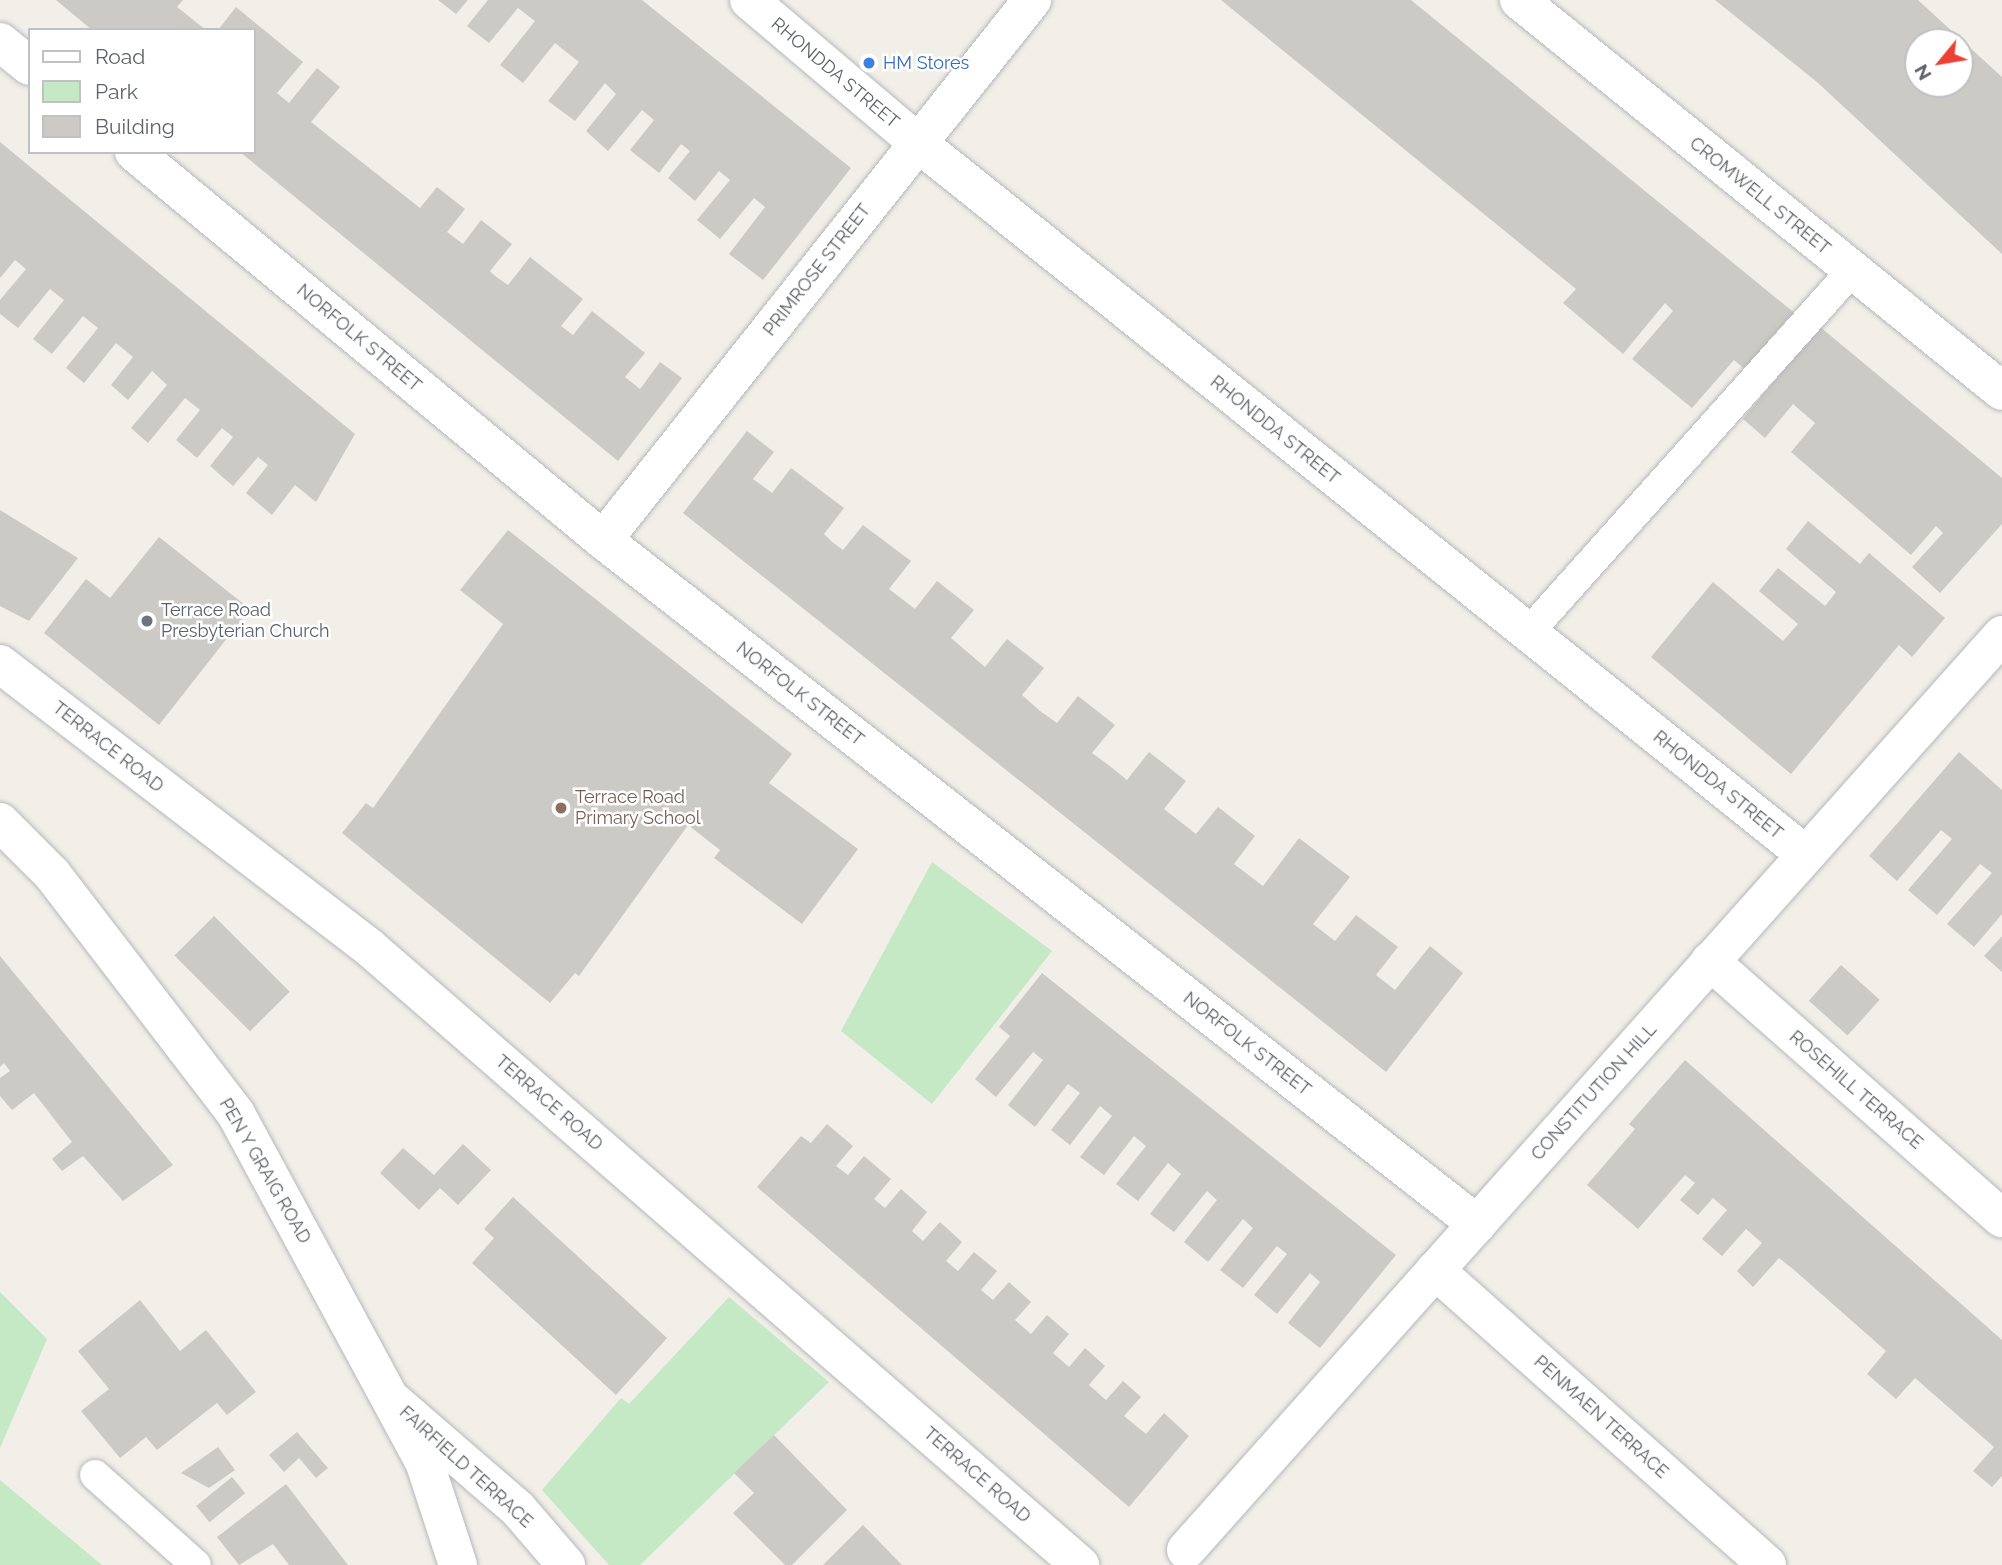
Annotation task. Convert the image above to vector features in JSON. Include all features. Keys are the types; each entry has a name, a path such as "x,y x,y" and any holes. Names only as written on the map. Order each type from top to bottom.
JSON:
{"street":[{"name":"RHONDDA STREET","path":"749,0 918,144 1805,855"},
{"name":"PRIMROSE STREET","path":"603,540 1032,0"},
{"name":"CROMWELL STREET","path":"1519,0 2002,391"},
{"path":"0,41 28,64"},
{"name":"NORFOLK STREET","path":"136,154 603,540 1477,1224"},
{"name":"CONSTITUTION HILL","path":"1186,1549 1805,855 1997,650"},
{"name":"TERRACE ROAD","path":"0,664 370,948 1080,1565"},
{"name":"PEN Y GRAIG ROAD","path":"0,822 52,874 236,1114 425,1464 458,1565"},
{"name":"ROSEHILL TERRACE","path":"1710,961 2002,1218"},
{"name":"PENMAEN TERRACE","path":"1435,1270 1767,1565"},
{"name":"FAIRFIELD TERRACE","path":"393,1401 518,1508 566,1565"}],"lane":[{"path":"1528,633 1852,271"},
{"path":"95,1475 197,1565"}],"green space":[{"path":"932,862 1052,951 932,1104 841,1031"},
{"path":"0,1292 47,1339 0,1448"},
{"path":"729,1297 829,1382 640,1565 609,1565 542,1490 621,1398 629,1404"},
{"path":"0,1480 102,1565 0,1565"}],"building":[{"path":"56,0 183,0 177,7 203,28 90,28"},
{"path":"438,0 468,0 456,14"},
{"path":"488,0 642,0 851,168 763,280 729,254 765,207 754,198 720,239 697,220 730,180 719,171 695,201 668,178 690,151 681,144 659,173 630,150 654,120 642,110 608,151 586,131 616,94 605,83 575,121 548,101 579,62 555,43 523,83 500,65 535,21 518,8 489,43 467,26"},
{"path":"1221,0 1411,0 1797,315 1748,372 1734,360 1692,408 1632,359 1673,311 1665,303 1623,354 1563,303 1576,289"},
{"path":"1715,0 1918,0 1949,28 1904,28 1904,98 1974,98 1974,51 2002,77 2002,254 1817,82"},
{"path":"236,7 303,62 277,93 289,103 317,68 340,87 311,122 420,208 437,187 465,209 447,232 463,244 481,220 512,244 490,271 508,285 530,257 583,299 561,326 573,335 592,311 645,353 625,377 640,389 660,362 682,378 618,461 242,154 256,154 256,28 220,28"},
{"path":"0,142 355,434 316,502 295,485 272,515 246,493 268,465 258,457 233,486 210,466 233,437 222,428 197,458 176,440 200,410 185,398 148,443 131,428 167,385 152,371 128,400 111,385 133,357 116,343 84,383 66,368 98,328 83,316 52,354 33,339 64,300 50,289 18,328 0,314 0,300 26,269 15,260 0,278"},
{"path":"1819,326 2002,478 2002,524 1940,593 1912,567 1943,533 1936,526 1911,555 1791,452 1815,423 1793,404 1765,438 1743,419"},
{"path":"747,431 774,452 753,479 772,493 791,468 844,508 824,534 831,541 843,550 863,525 911,561 889,589 915,609 937,581 974,610 951,638 985,667 1007,639 1044,668 1022,695 1040,711 1057,723 1078,696 1115,725 1092,753 1127,780 1149,752 1186,781 1164,809 1196,834 1218,807 1255,836 1234,864 1263,886 1299,838 1350,877 1313,924 1335,941 1356,915 1398,947 1376,975 1395,990 1430,946 1463,973 1386,1072 683,513"},
{"path":"0,510 78,558 29,621 0,606"},
{"path":"1808,521 1860,564 1869,553 1945,618 1912,657 1899,645 1791,774 1651,657 1713,582 1783,641 1798,624 1759,591 1778,568 1825,606 1836,592 1786,549"},
{"path":"508,530 792,754 769,783 858,849 802,924 714,858 720,850 688,825 579,976 575,973 550,1003 342,833 366,803 373,808 503,624 460,590"},
{"name":"Terrace Road Presbyterian Church","path":"159,537 250,609 159,725 44,633 86,579 110,598"},
{"path":"1959,752 2002,790 2002,914 1974,947 1947,924 1992,873 1980,864 1937,915 1908,890 1952,839 1941,830 1897,881 1869,856"},
{"path":"214,916 290,992 250,1031 174,956"},
{"path":"2002,936 2002,972 1984,956"},
{"path":"0,956 173,1165 123,1201 83,1156 62,1171 52,1159 72,1142 34,1093 12,1110 0,1096 0,1078 10,1071 4,1063 0,1067"},
{"path":"1841,965 1880,1000 1848,1035 1809,1001"},
{"path":"1042,973 1396,1255 1320,1348 1288,1323 1320,1282 1310,1273 1277,1314 1254,1295 1287,1254 1277,1246 1243,1288 1220,1270 1253,1228 1243,1219 1208,1262 1184,1242 1217,1200 1207,1191 1174,1232 1150,1214 1181,1174 1168,1163 1138,1201 1116,1184 1146,1146 1134,1136 1104,1175 1080,1157 1112,1116 1100,1106 1070,1145 1051,1130 1080,1093 1068,1084 1035,1127 1008,1105 1043,1060 1033,1052 996,1097 975,1079 1010,1036 999,1027"},
{"path":"1685,1060 2002,1340 2002,1476 1992,1487 1973,1471 1994,1447 1915,1378 1896,1399 1867,1374 1886,1351 1793,1269 1779,1258 1753,1287 1737,1271 1762,1243 1746,1229 1722,1256 1702,1239 1727,1210 1713,1198 1698,1215 1680,1200 1695,1183 1685,1175 1638,1229 1587,1185 1635,1129 1629,1124"},
{"path":"827,1124 853,1146 836,1166 848,1175 864,1156 891,1179 874,1199 885,1208 901,1189 927,1212 912,1231 923,1241 940,1222 962,1242 946,1261 958,1271 974,1252 997,1271 981,1290 993,1300 1009,1282 1031,1302 1015,1320 1031,1334 1047,1315 1069,1334 1053,1353 1069,1367 1085,1348 1105,1366 1089,1385 1106,1400 1123,1381 1141,1397 1124,1416 1146,1434 1164,1413 1189,1436 1129,1507 757,1187 801,1136 811,1143"},
{"path":"463,1144 491,1170 458,1205 440,1188 419,1210 380,1173 403,1148 434,1175"},
{"path":"513,1197 667,1338 616,1395 472,1263 494,1238 484,1229"},
{"path":"140,1300 180,1351 206,1330 256,1392 227,1415 217,1403 157,1450 146,1437 120,1458 81,1411 109,1389 78,1351"},
{"path":"297,1432 328,1468 316,1478 299,1458 284,1472 269,1455"},
{"path":"774,1435 847,1510 792,1565 785,1565 733,1513 754,1493 734,1473"},
{"path":"218,1447 235,1470 209,1488 181,1473"},
{"path":"232,1477 245,1493 209,1522 196,1506"},
{"path":"286,1484 348,1565 289,1565 273,1544 239,1565 217,1537"},
{"path":"863,1525 902,1565 823,1565"}],"place":[{"name":"HM Stores","path":"869,63"},
{"name":"Terrace Road Presbyterian Church","path":"147,621"},
{"name":"Terrace Road Primary School","path":"561,808"}]}
